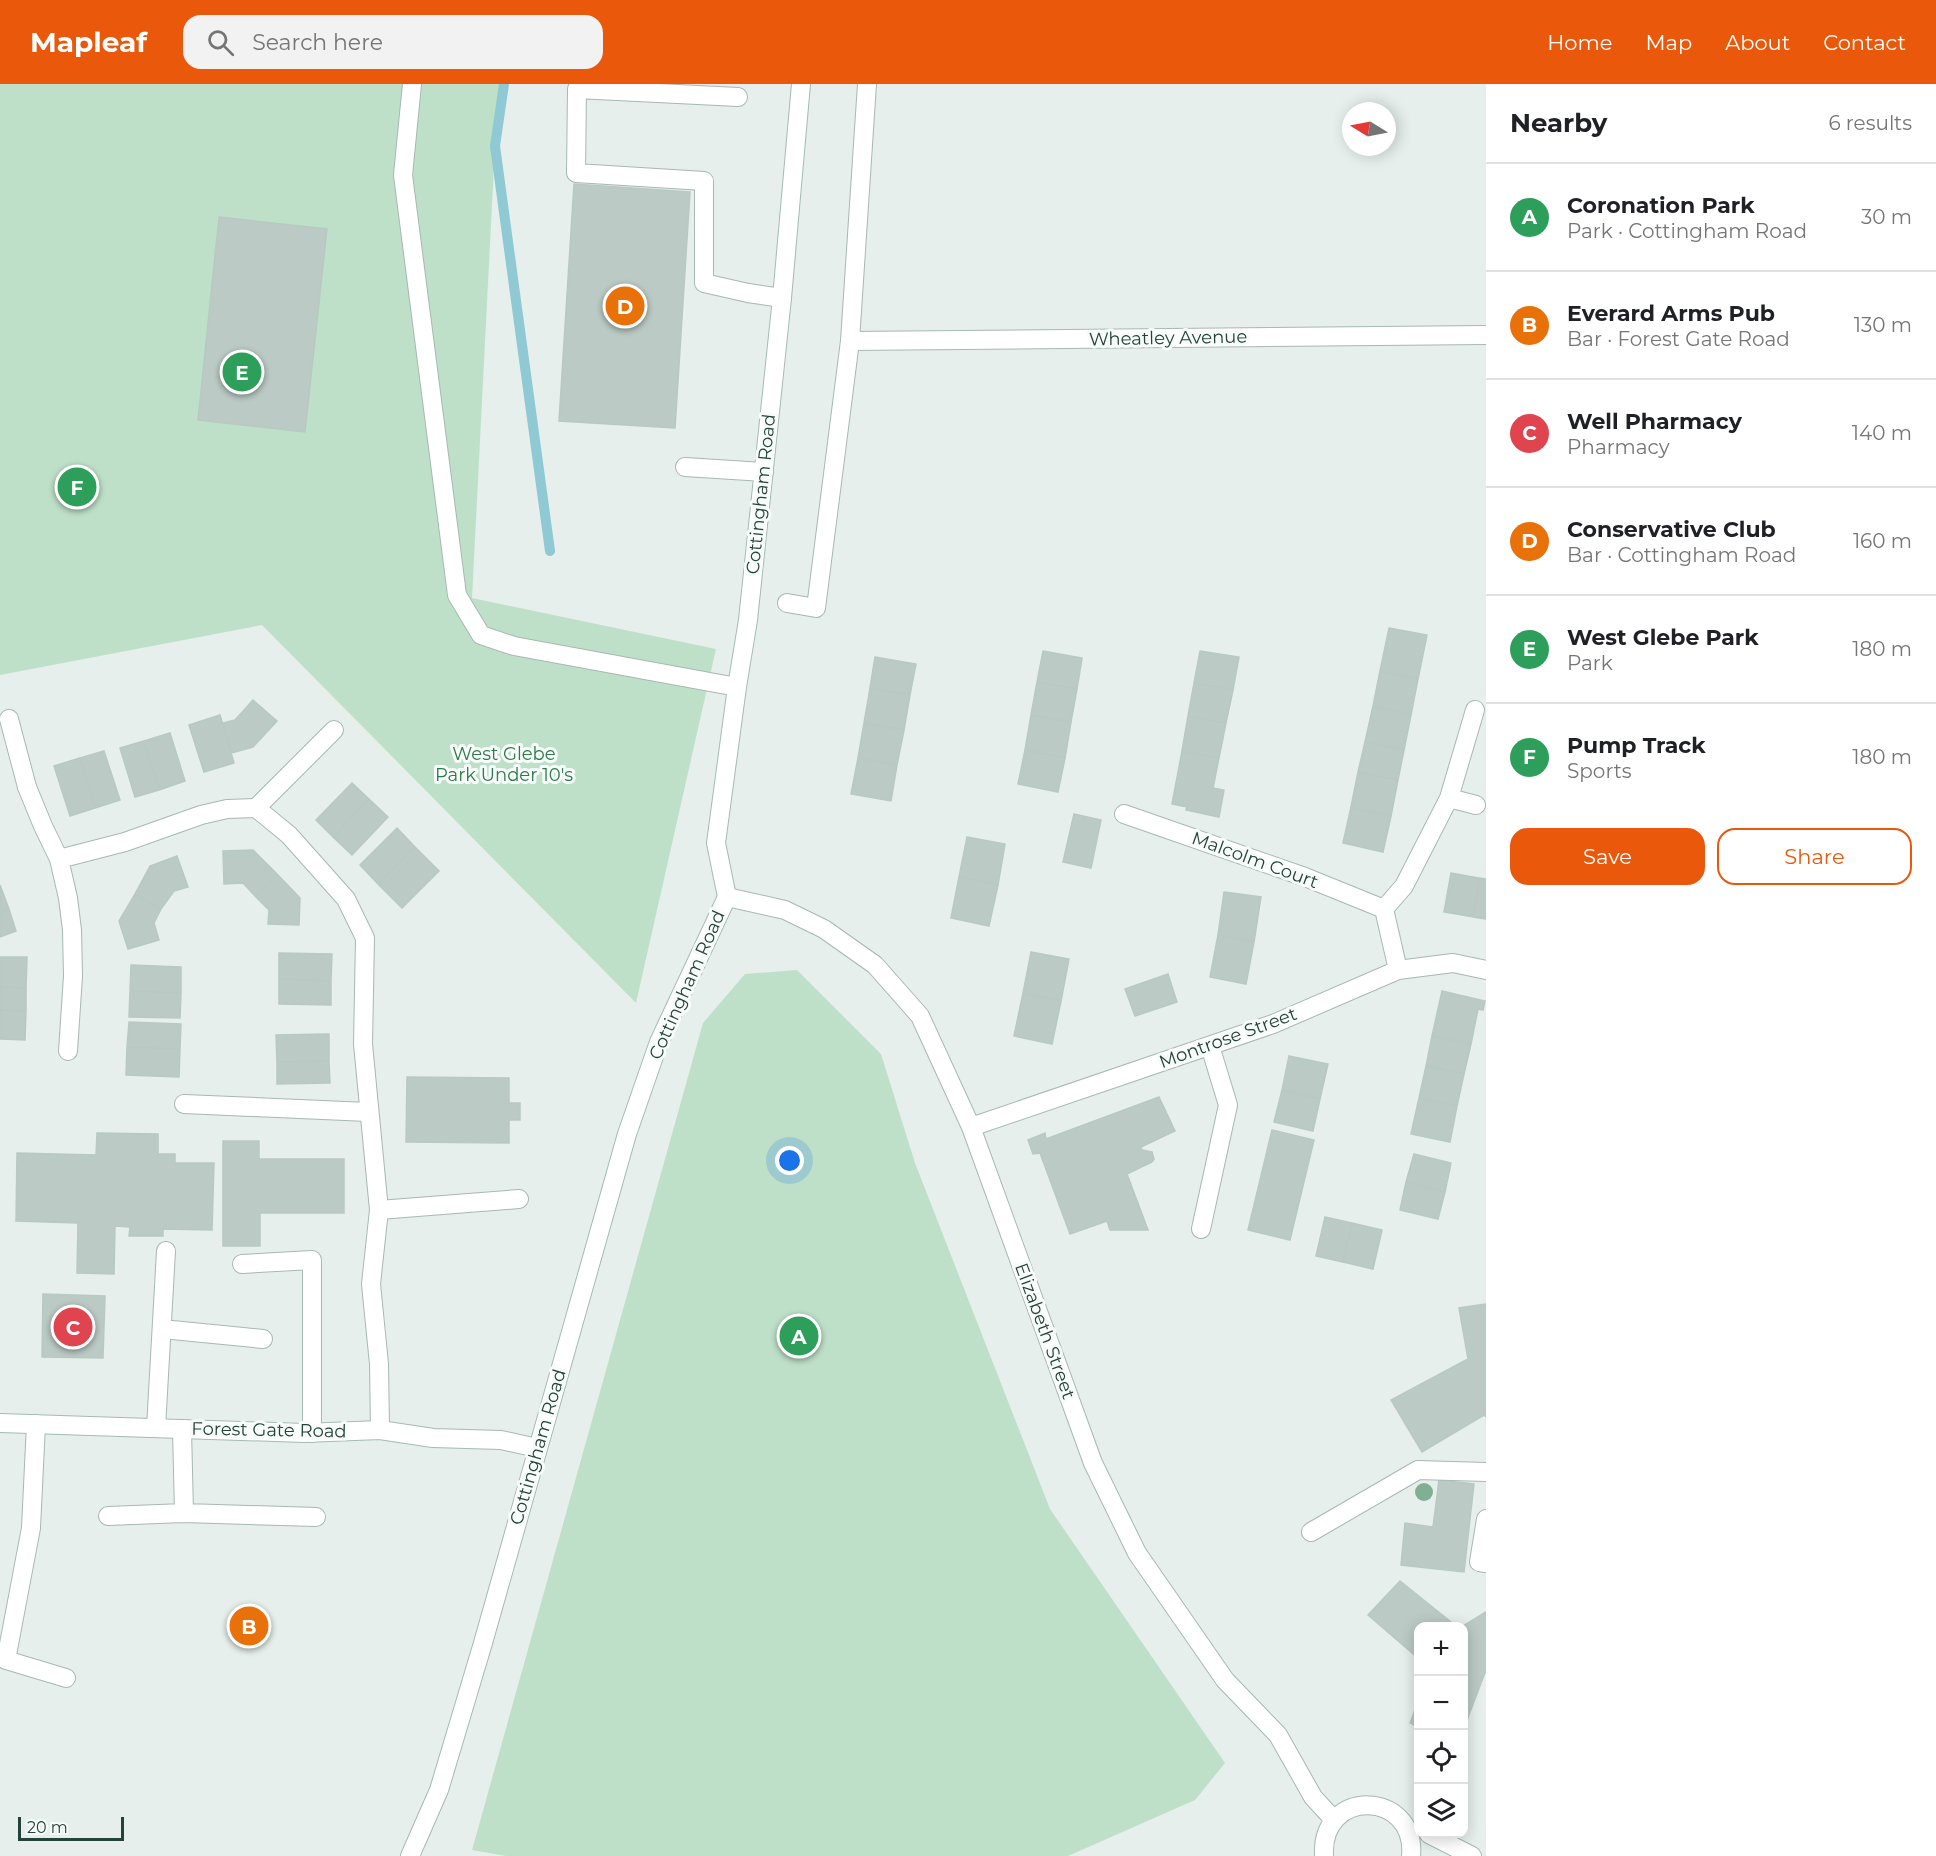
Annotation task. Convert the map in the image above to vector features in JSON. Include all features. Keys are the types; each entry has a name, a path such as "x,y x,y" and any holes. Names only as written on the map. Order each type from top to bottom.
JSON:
{"street":[{"path":"412,84 403,176 457,595 481,635 514,646 737,687"},
{"name":"Cottingham Road","path":"410,1856 439,1790 627,1134 659,1042 727,897 716,843 748,620 782,298 801,84"},
{"path":"787,603 816,608 850,340 867,84"},
{"path":"738,97 577,89 576,173 704,181 704,283 782,298"},
{"name":"Wheatley Avenue","path":"850,340 1486,335"},
{"path":"685,467 764,472"},
{"path":"1398,970 1384,909 1404,886 1449,798 1475,710"},
{"path":"9,719 27,787 59,859 68,898 72,930 73,976 68,1051"},
{"path":"256,808 334,730"},
{"path":"1449,798 1476,805"},
{"path":"59,859 125,842 201,815 227,809 256,808 289,835 346,899 365,938 363,1044 379,1210 371,1284 379,1364 380,1430"},
{"name":"Malcolm Court","path":"1124,814 1305,878 1384,909"},
{"name":"Elizabeth Street","path":"727,897 785,910 824,929 875,965 920,1016 971,1127 1093,1463 1137,1553 1225,1680 1278,1735 1313,1797 1334,1820"},
{"name":"Montrose Street","path":"971,1127 1273,1024 1398,970 1453,963 1486,970"},
{"path":"1201,1228 1228,1105 1210,1046"},
{"path":"184,1104 368,1112"},
{"path":"379,1210 519,1199"},
{"path":"156,1428 166,1251"},
{"path":"242,1264 312,1260 312,1433"},
{"path":"162,1329 263,1339"},
{"name":"Forest Gate Road","path":"0,1423 312,1433 380,1430 433,1438 501,1440 537,1448"},
{"path":"36,1424 31,1528 6,1660 66,1678"},
{"path":"182,1429 184,1513"},
{"path":"1311,1532 1418,1470 1486,1472"},
{"path":"108,1516 184,1513 316,1517"},
{"path":"1486,1519 1479,1562 1486,1563"},
{"path":"1323,1856 1324,1838 1334,1820 1346,1810 1359,1805 1374,1805 1389,1810 1401,1820 1414,1826"},
{"path":"1401,1820 1409,1833 1412,1845 1411,1856"},
{"path":"1438,1838 1472,1856"}],"green space":[{"name":"West Glebe Park Under 10's","path":"0,84 504,84 495,146 472,598 716,649 636,1003 262,625 0,675"},
{"path":"797,970 881,1054 915,1163 1050,1509 1225,1763 1195,1800 1068,1856 506,1856 472,1850 703,1023 745,974"}],"building":[{"path":"574,184 690,192 675,428 559,421"},
{"path":"219,217 327,229 305,432 198,420"},
{"path":"1389,628 1427,635 1418,679 1380,671"},
{"path":"1043,651 1082,658 1077,689 1037,682"},
{"path":"1200,651 1239,657 1233,690 1194,683"},
{"path":"875,657 916,664 910,695 870,688"},
{"path":"1380,671 1418,679 1411,715 1373,706"},
{"path":"1037,682 1077,689 1071,722 1031,715"},
{"path":"1194,683 1233,690 1226,723 1188,716"},
{"path":"870,688 910,695 904,730 864,723"},
{"path":"253,700 277,721 253,747 231,753 223,723 235,720"},
{"path":"1373,706 1411,715 1404,750 1365,742"},
{"path":"220,715 234,763 204,772 189,725"},
{"path":"1031,715 1071,722 1065,758 1025,750"},
{"path":"1188,716 1226,723 1219,758 1182,751"},
{"path":"864,723 904,730 897,765 858,758"},
{"path":"170,733 185,781 159,790 144,741"},
{"path":"144,741 159,790 135,797 120,748"},
{"path":"1365,742 1404,750 1398,780 1358,772"},
{"path":"1025,750 1065,758 1058,792 1018,784"},
{"path":"104,751 120,800 95,808 80,758"},
{"path":"1182,751 1219,758 1213,788 1224,790 1219,817 1186,810 1187,807 1172,804"},
{"path":"80,758 95,808 70,816 54,766"},
{"path":"858,758 897,765 891,801 851,794"},
{"path":"1358,772 1398,780 1391,816 1351,807"},
{"path":"352,783 369,799 333,837 316,820"},
{"path":"369,799 388,817 352,855 333,837"},
{"path":"1351,807 1391,816 1383,852 1343,843"},
{"path":"1074,814 1101,820 1091,868 1063,862"},
{"path":"397,828 415,847 378,884 360,865"},
{"path":"967,837 1005,844 998,885 959,877"},
{"path":"415,847 439,871 402,908 378,884"},
{"path":"253,850 277,874 255,896 243,883 224,884 223,851"},
{"path":"177,856 188,887 174,891 161,909 135,894 150,866"},
{"path":"1451,873 1479,878 1473,917 1444,912"},
{"path":"277,874 300,898 299,925 268,924 269,910 255,896"},
{"path":"959,877 998,885 989,926 951,918"},
{"path":"1479,878 1486,879 1486,919 1473,917"},
{"path":"0,885 9,909 0,912"},
{"path":"1224,892 1261,897 1254,942 1218,935"},
{"path":"135,894 161,909 154,923 159,940 128,949 119,921"},
{"path":"9,909 16,931 0,937 0,912"},
{"path":"1218,935 1254,942 1246,984 1210,977"},
{"path":"1031,952 1069,959 1061,1001 1023,993"},
{"path":"279,953 332,954 331,981 279,979"},
{"path":"0,957 27,957 26,988 0,987"},
{"path":"131,965 181,967 181,993 130,991"},
{"path":"1168,974 1177,1002 1135,1016 1125,989"},
{"path":"279,979 331,981 331,1005 279,1004"},
{"path":"0,987 26,988 26,1011 0,1010"},
{"path":"130,991 181,993 180,1018 129,1017"},
{"path":"1442,991 1485,1001 1483,1010 1478,1009 1471,1044 1432,1036"},
{"path":"1023,993 1061,1001 1052,1044 1014,1036"},
{"path":"0,1010 26,1011 25,1040 0,1039"},
{"path":"129,1022 181,1024 180,1049 127,1047"},
{"path":"329,1034 329,1061 277,1062 276,1035"},
{"path":"1432,1036 1471,1044 1464,1074 1426,1066"},
{"path":"127,1047 180,1049 179,1077 126,1075"},
{"path":"1289,1056 1328,1064 1320,1099 1282,1090"},
{"path":"329,1061 330,1083 277,1084 277,1062"},
{"path":"1426,1066 1464,1074 1457,1106 1419,1098"},
{"path":"407,1077 509,1078 509,1103 520,1103 520,1120 509,1120 509,1143 406,1142"},
{"path":"1282,1090 1320,1099 1313,1131 1274,1122"},
{"path":"1159,1097 1175,1131 1141,1147 1142,1150 1152,1152 1154,1159 1127,1174 1148,1230 1110,1230 1107,1221 1070,1234 1040,1153 1033,1154 1028,1140 1045,1133 1046,1139"},
{"path":"1419,1098 1457,1106 1450,1142 1411,1134"},
{"path":"1272,1130 1314,1140 1290,1240 1248,1230"},
{"path":"97,1133 158,1134 158,1154 175,1154 175,1163 214,1163 212,1230 163,1229 163,1236 129,1236 130,1227 115,1226 114,1274 77,1273 78,1223 16,1221 17,1153 96,1155"},
{"path":"223,1141 259,1141 259,1159 344,1159 344,1213 260,1213 260,1246 223,1246"},
{"path":"1414,1154 1451,1163 1445,1192 1406,1182"},
{"path":"1406,1182 1445,1192 1438,1219 1400,1210"},
{"path":"1325,1217 1352,1223 1343,1262 1316,1256"},
{"path":"1352,1223 1382,1230 1373,1269 1343,1262"},
{"path":"43,1294 105,1296 103,1358 42,1357"},
{"path":"1486,1304 1486,1417 1484,1415 1422,1452 1391,1400 1468,1359 1459,1308"},
{"path":"1439,1480 1474,1484 1464,1572 1401,1565 1405,1523 1433,1527"},
{"path":"1400,1581 1451,1622 1414,1622 1414,1655 1368,1615"},
{"path":"1486,1612 1486,1670 1468,1717 1468,1676 1468,1623"},
{"path":"1414,1712 1414,1725 1410,1723"}],"waterway":[{"path":"504,84 495,146 550,551"}],"place":[{"name":"Conservative Club","path":"625,306"},
{"name":"West Glebe Park","path":"242,372"},
{"name":"Pump Track","path":"77,487"},
{"name":"Well Pharmacy","path":"73,1327"},
{"name":"Coronation Park","path":"799,1336"},
{"name":"Everard Arms Pub","path":"249,1626"}]}
